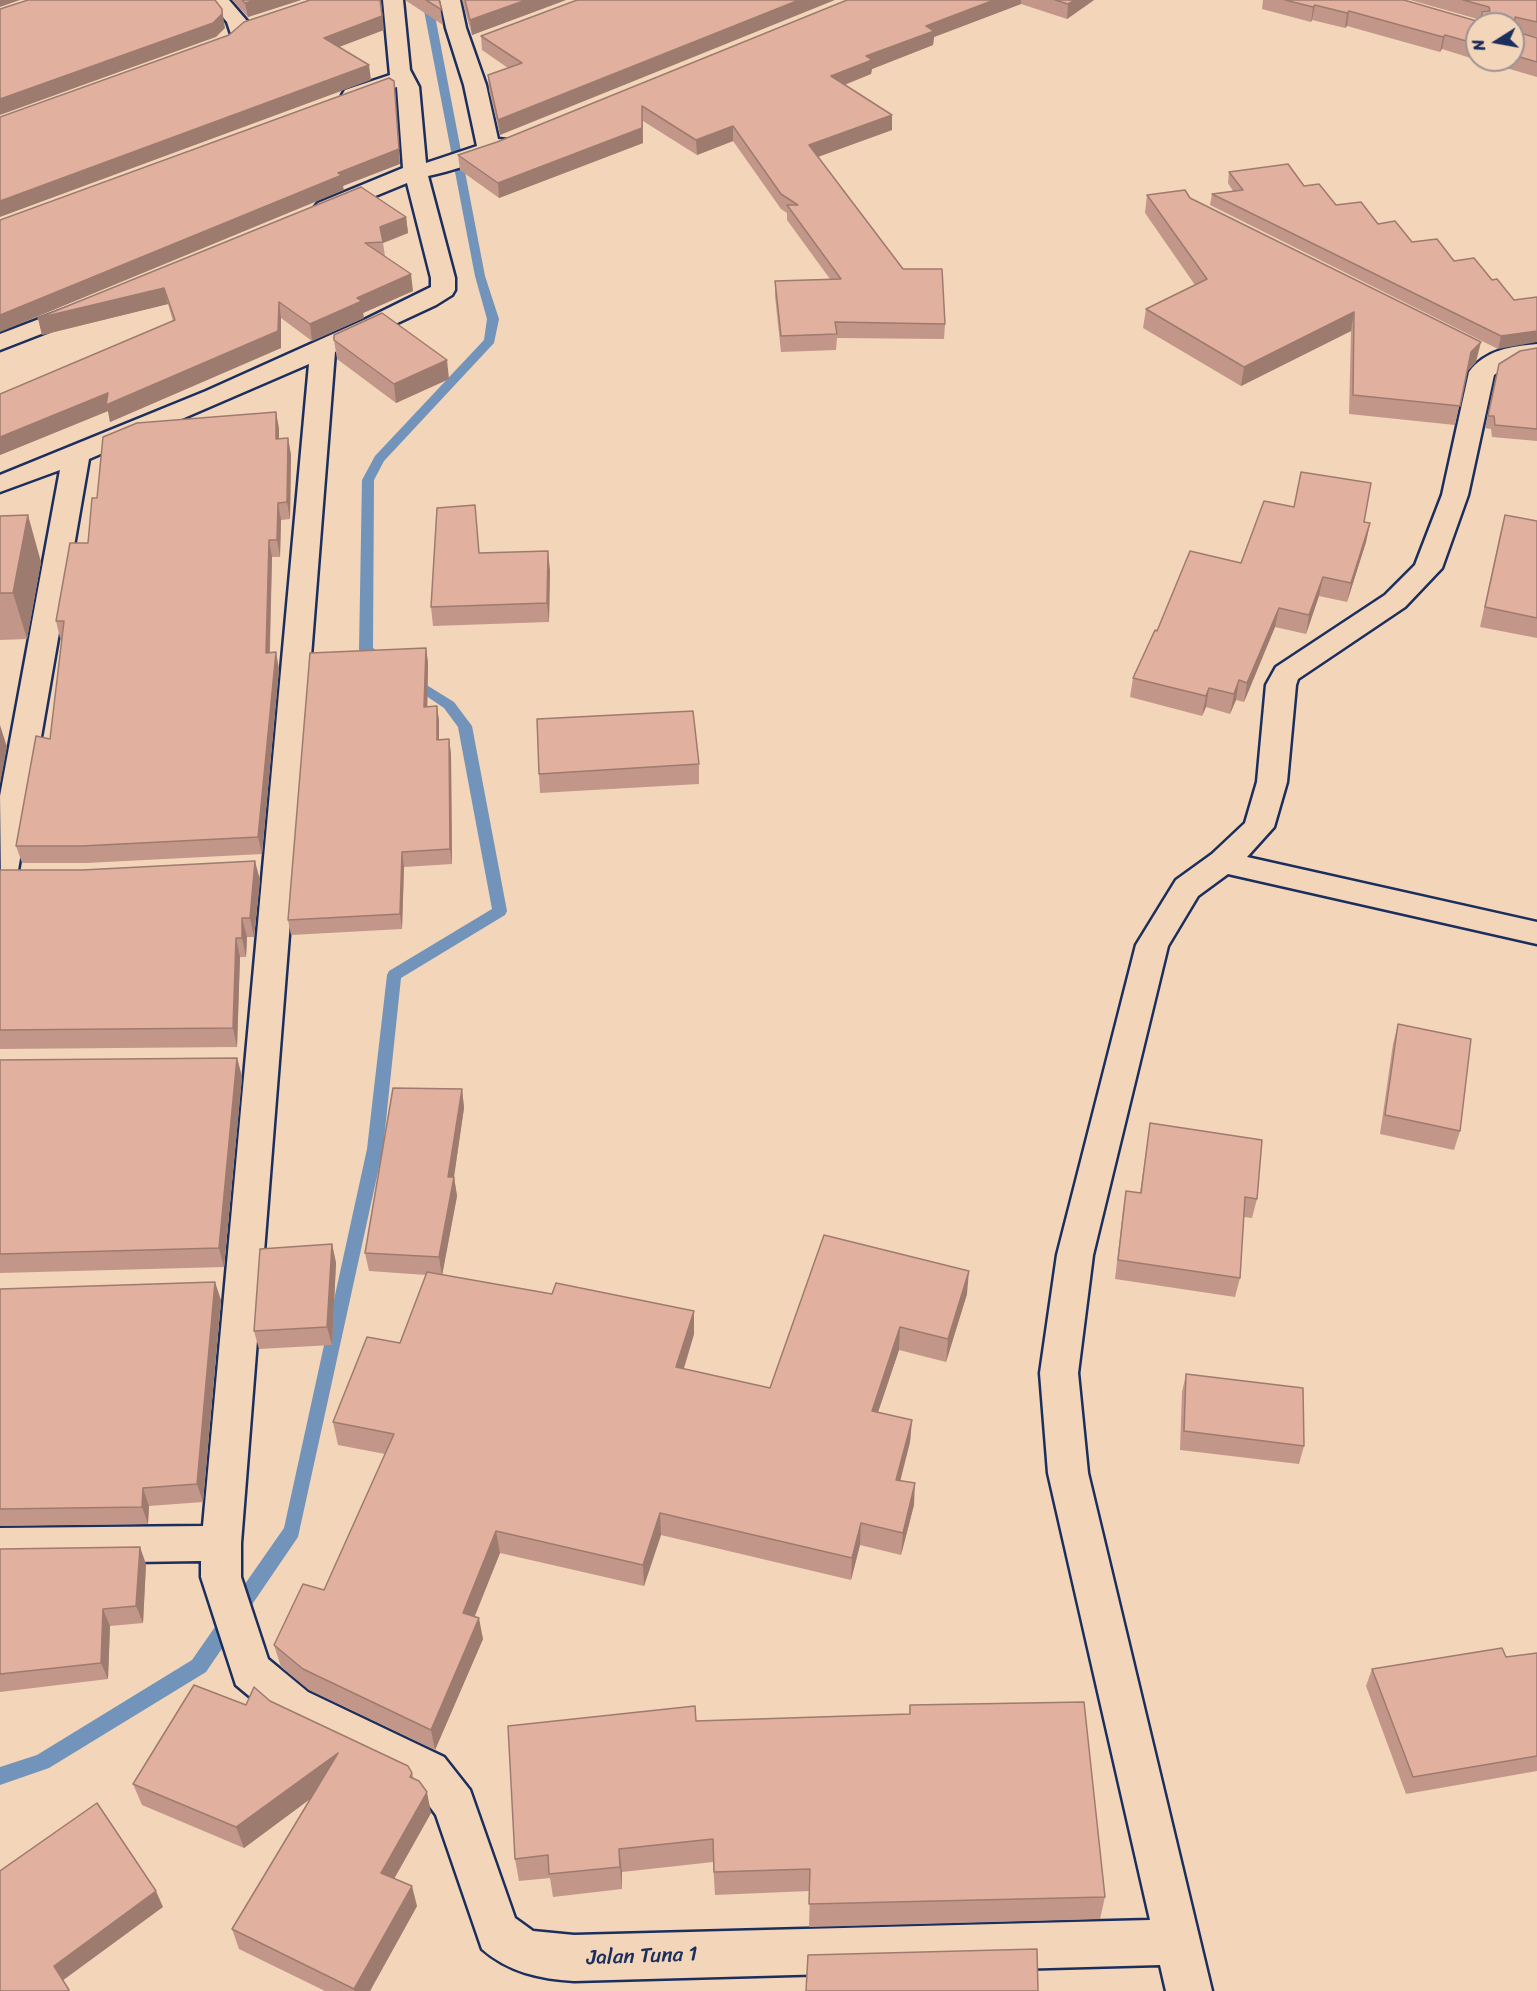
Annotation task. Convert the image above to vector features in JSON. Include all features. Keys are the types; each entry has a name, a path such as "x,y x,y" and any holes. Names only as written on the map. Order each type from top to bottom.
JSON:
{"street":[{"path":"218,0 237,21 239,33"},
{"path":"0,484 76,456 323,349 427,300 443,290 443,279 415,171 408,87 399,70 393,0"},
{"path":"450,0 475,85 483,152"},
{"path":"463,48 484,40"},
{"path":"335,102 391,81 403,81"},
{"path":"305,217 415,171 440,167 522,136"},
{"path":"0,343 96,304"},
{"path":"0,1546 221,1560 225,1284 249,1062 279,866 323,349"},
{"path":"1189,1991 1068,1473 1059,1373 1075,1255 1152,945 1186,888 1223,862 1259,827 1272,782 1281,685 1286,674 1297,664 1395,601 1428,568 1455,495 1485,353 1537,351"},
{"path":"33,876 0,876 76,456"},
{"path":"1223,862 1537,933"},
{"path":"245,868 279,866"},
{"name":"Jalan Tuna 1","path":"221,1560 251,1671 293,1706 340,1726 429,1771 455,1805 498,1933 509,1944 539,1957 574,1958 1176,1942"}],"building":[{"path":"28,0 215,0 222,9 222,14 213,23 0,99 0,9"},
{"path":"310,0 380,0 382,16 324,38 369,65 0,201 0,117 229,35 244,22"},
{"path":"426,0 439,0 442,10"},
{"path":"465,0 526,0 470,20"},
{"path":"577,0 799,0 498,120 488,75 522,63 481,36"},
{"path":"847,0 994,0 926,26 934,31 866,56 872,60 831,76 892,115 809,145 903,269 942,269 945,324 835,322 837,334 781,336 775,281 841,279 787,205 798,205 781,194 733,126 696,140 642,106 642,128 498,183 458,155 497,142"},
{"path":"1055,0 1075,0 1068,4"},
{"path":"1285,0 1404,0 1465,18 1465,41 1445,35 1443,37 1349,11 1347,13 1315,5 1313,7"},
{"path":"1463,0 1537,0 1537,22 1525,19 1525,12 1482,12 1490,11 1489,7"},
{"path":"1525,34 1537,38 1537,62 1525,58"},
{"path":"389,78 394,81 399,149 338,173 342,175 0,315 0,220"},
{"path":"1288,164 1304,186 1319,184 1336,205 1361,202 1378,224 1395,221 1412,242 1437,239 1454,261 1474,258 1492,280 1497,279 1514,300 1537,297 1537,331 1501,336 1212,194 1243,190 1229,172"},
{"path":"361,187 406,217 380,227 383,242 365,243 411,274 357,298 362,301 310,324 279,302 278,331 106,405 108,393 0,437 0,394 175,320 164,288 38,318"},
{"path":"1185,190 1190,198 1481,342 1471,352 1460,406 1353,395 1354,312 1244,367 1146,309 1207,279 1147,195"},
{"path":"382,313 447,360 394,384 334,340 334,335"},
{"path":"1537,348 1537,429 1495,425 1494,416 1488,416 1499,364 1520,351"},
{"path":"276,412 276,439 288,438 287,502 278,503 277,540 269,540 266,653 276,652 258,837 82,846 16,846 36,736 50,739 64,621 56,621 70,543 88,543 92,498 97,498 103,437 137,423"},
{"path":"1301,472 1371,483 1364,522 1370,523 1351,583 1323,577 1309,615 1279,608 1247,683 1239,680 1234,694 1209,688 1206,696 1133,678 1155,630 1157,631 1190,551 1241,563 1264,501 1294,507"},
{"path":"475,505 479,553 548,551 547,603 431,607 437,508"},
{"path":"28,515 13,593 0,593 0,516"},
{"path":"1505,515 1537,521 1537,618 1485,607"},
{"path":"426,648 424,707 437,706 437,740 449,739 450,849 402,852 400,914 288,920 310,653"},
{"path":"693,711 699,764 539,774 537,719"},
{"path":"255,861 250,918 242,918 242,938 236,938 233,1028 0,1030 0,870 82,870"},
{"path":"1398,1024 1471,1039 1460,1131 1385,1115"},
{"path":"237,1058 219,1248 0,1254 0,1060"},
{"path":"393,1088 462,1089 448,1177 454,1177 439,1257 365,1253"},
{"path":"1150,1123 1262,1140 1257,1199 1245,1197 1240,1278 1118,1260 1126,1191 1141,1193"},
{"path":"824,1235 969,1271 948,1339 900,1327 872,1411 912,1420 896,1480 915,1483 903,1533 861,1523 852,1558 660,1513 643,1565 496,1531 463,1613 479,1618 431,1730 303,1669 274,1645 303,1584 324,1590 394,1434 333,1422 367,1337 400,1343 427,1272 552,1294 556,1283 694,1311 676,1367 770,1388"},
{"path":"332,1244 327,1327 254,1331 260,1249"},
{"path":"215,1282 197,1484 143,1488 142,1507 0,1509 0,1289"},
{"path":"1186,1374 1303,1388 1304,1446 1184,1431"},
{"path":"140,1547 136,1606 103,1609 101,1663 0,1674 0,1549"},
{"path":"1502,1648 1506,1657 1537,1653 1537,1756 1413,1777 1372,1669"},
{"path":"194,1685 246,1705 254,1687 270,1701 408,1766 412,1773 410,1777 419,1781 427,1792 381,1873 412,1886 354,1989 232,1929 338,1753 236,1827 133,1784"},
{"path":"1084,1702 1105,1897 809,1904 810,1869 714,1872 713,1839 619,1849 620,1867 549,1874 548,1855 515,1859 508,1726 695,1706 696,1721 910,1714 910,1705"},
{"path":"97,1803 156,1891 54,1966 69,1990 0,1991 0,1871"},
{"path":"1037,1949 1038,1991 806,1991 808,1955"}],"waterway":[{"path":"384,662 366,650 368,480 379,459 490,341 493,319 480,276 427,0"},
{"path":"0,1776 42,1762 199,1666 292,1531 375,1149 394,975 500,911 465,726 449,705 412,680"}]}
